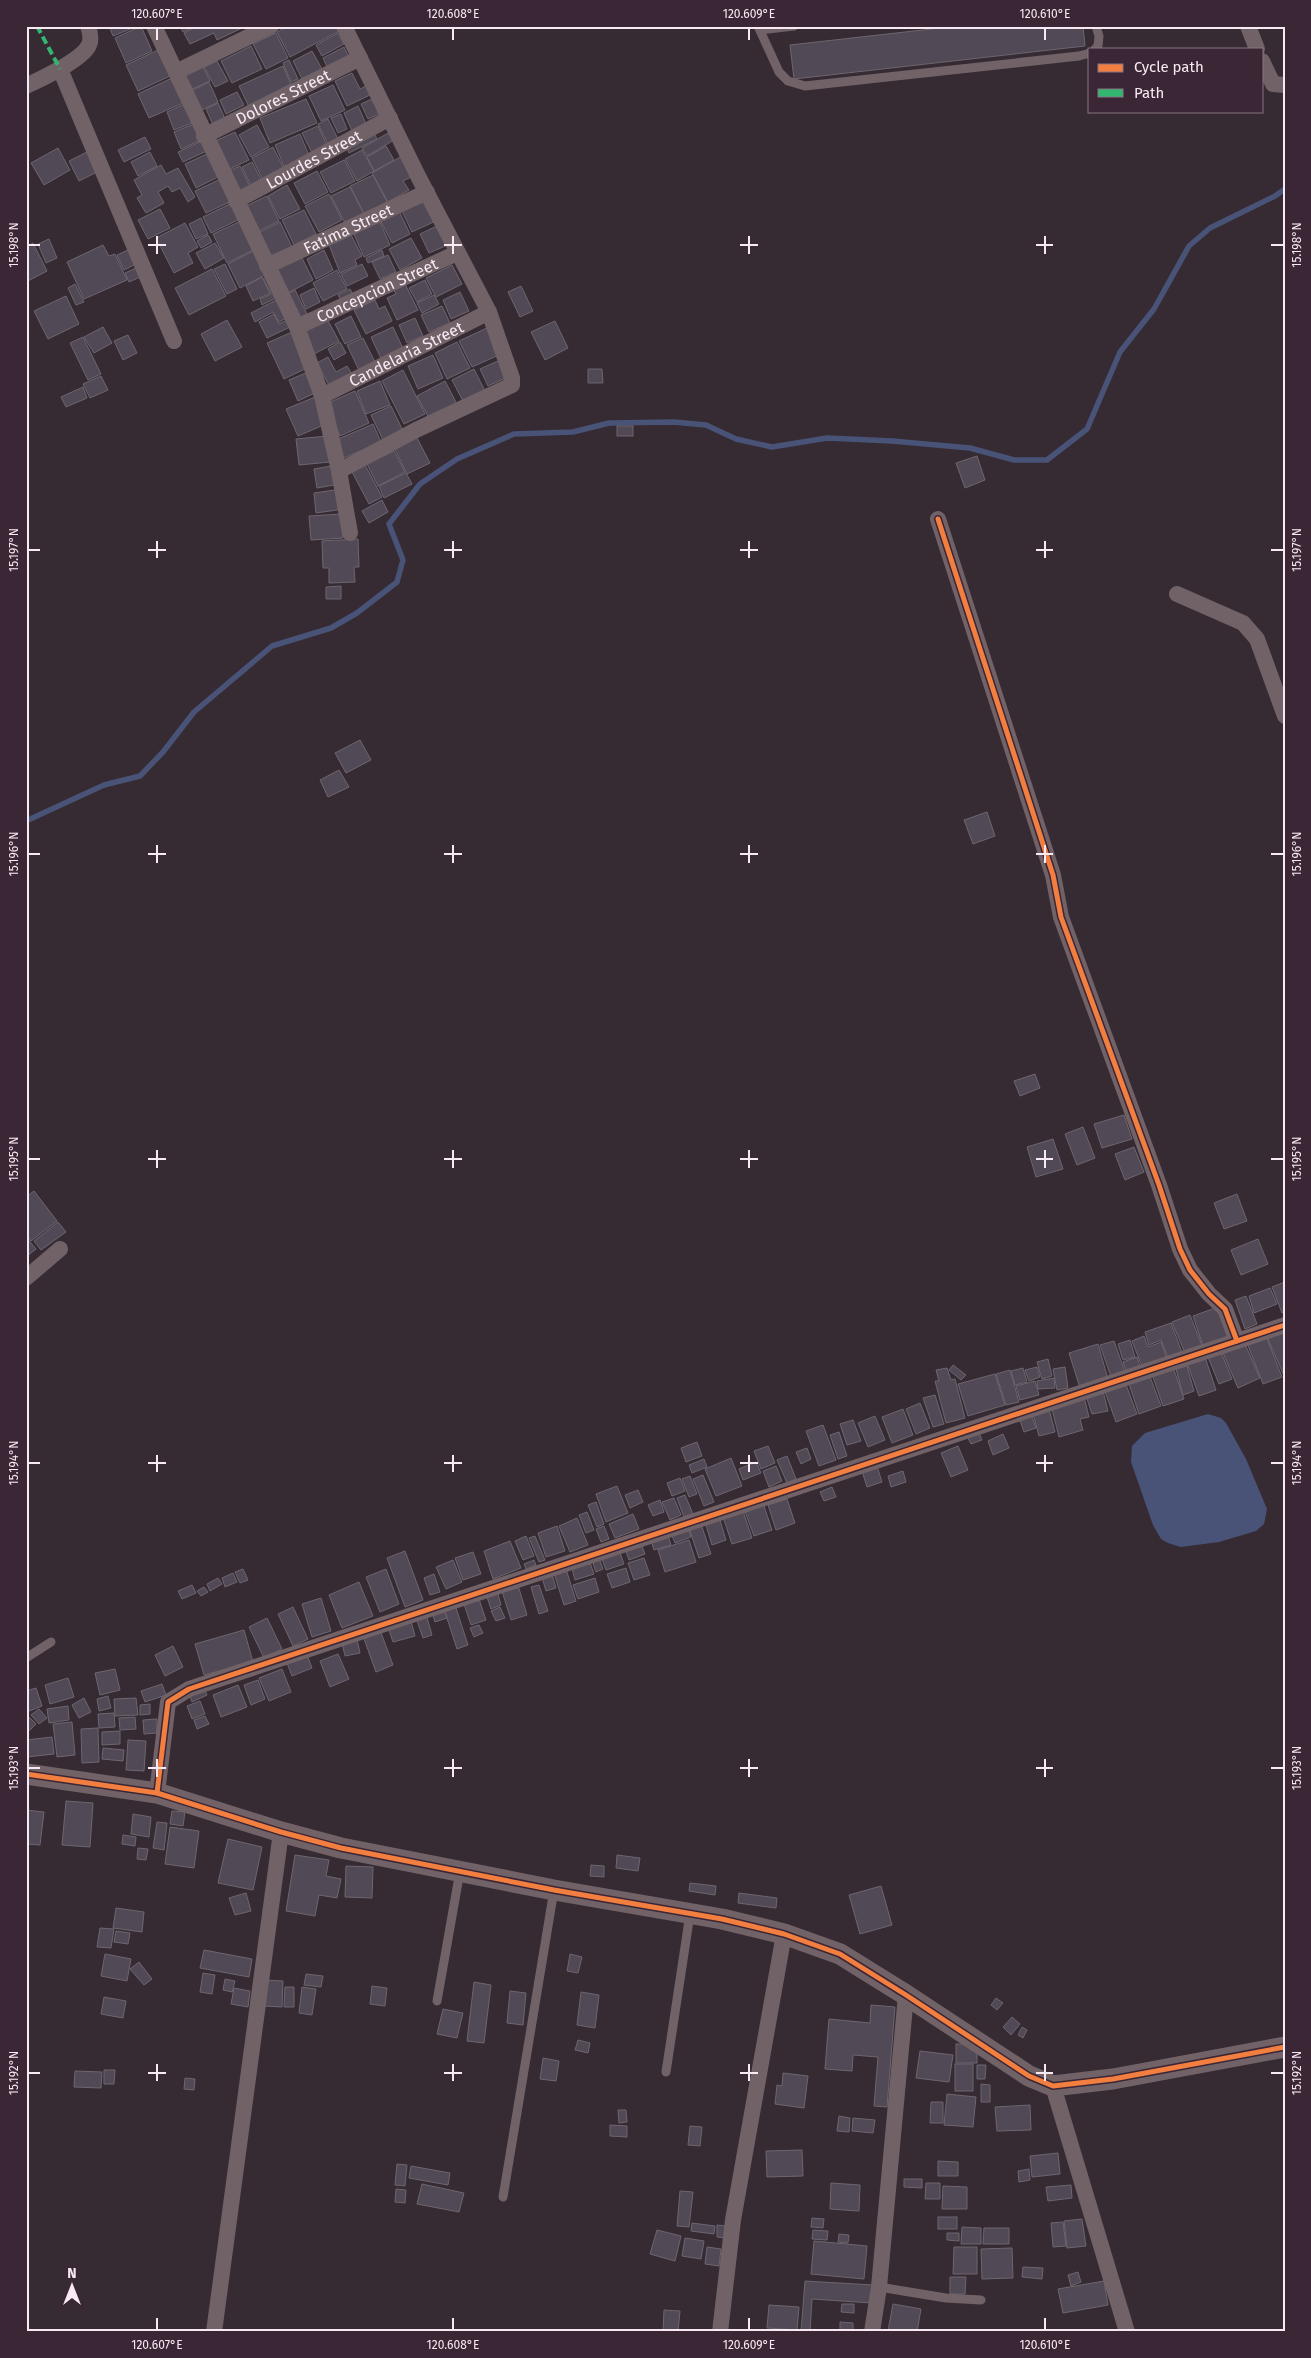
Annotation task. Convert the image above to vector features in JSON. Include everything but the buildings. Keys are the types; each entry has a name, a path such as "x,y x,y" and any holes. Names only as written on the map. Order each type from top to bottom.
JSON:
{"street":[{"path":"26,86 60,69 89,46 91,38 88,26"},
{"path":"154,26 204,136 297,327 322,396 339,471 350,533"},
{"path":"176,72 271,26"},
{"path":"339,471 416,430 512,385 510,369 489,312 457,253 344,26"},
{"path":"1248,26 1258,48"},
{"name":"Dolores Street","path":"204,136 360,58"},
{"path":"1264,65 1273,84 1285,85"},
{"path":"60,69 174,341"},
{"name":"Lourdes Street","path":"236,201 390,118"},
{"name":"Fatima Street","path":"267,266 427,192"},
{"name":"Concepcion Street","path":"297,327 457,253"},
{"name":"Candelaria Street","path":"322,396 489,312"},
{"path":"938,519 1053,875 1062,918 1159,1185 1180,1249 1190,1270 1209,1294 1225,1309 1237,1341"},
{"path":"1177,594 1243,623 1257,639 1285,716"},
{"path":"26,1278 60,1249"},
{"path":"156,1793 168,1702 188,1689 1285,1325"},
{"path":"26,1774 156,1793 280,1832 340,1848 554,1890 690,1913 784,1934 840,1954 906,1995 1017,2069 1042,2083 1053,2086 1113,2079 1285,2048"},
{"path":"214,2332 280,1832"},
{"path":"720,2332 733,2220 784,1934"},
{"path":"872,2332 879,2287 906,1995"},
{"path":"1053,2086 1127,2332"}],"lane":[{"path":"794,26 759,28 779,72 788,81 805,86 1088,54"},
{"path":"1096,26 1099,36 1096,48"},
{"path":"26,1658 51,1642"},
{"path":"437,2001 460,1871"},
{"path":"503,2197 554,1890"},
{"path":"666,2072 690,1913"},
{"path":"879,2287 946,2298 981,2300"}],"water":[{"path":"1208,1414 1221,1418 1226,1423 1246,1459 1267,1509 1264,1524 1256,1531 1219,1542 1181,1547 1161,1539 1153,1525 1131,1462 1132,1446 1145,1433"}],"waterway":[{"path":"26,821 104,785 140,776 163,752 194,712 272,646 331,628 357,613 397,582 403,560 389,524 420,484 457,459 514,434 573,432 609,423 674,422 706,425 736,439 772,447 827,438 892,441 970,448 1014,460 1047,460 1087,429 1120,352 1154,309 1189,246 1210,228 1275,196 1285,189"}],"marked path":[{"path":"37,26 60,69"}],"cycle path":[{"path":"938,519 1053,875 1061,917 1159,1185 1180,1249 1190,1270 1209,1294 1225,1309 1237,1341"},
{"path":"157,1793 168,1702 189,1689 1285,1325"},
{"path":"26,1774 157,1793 281,1832 341,1848 554,1890 722,1919 784,1934 840,1954 1029,2076 1053,2086 1113,2079 1285,2047"}]}
